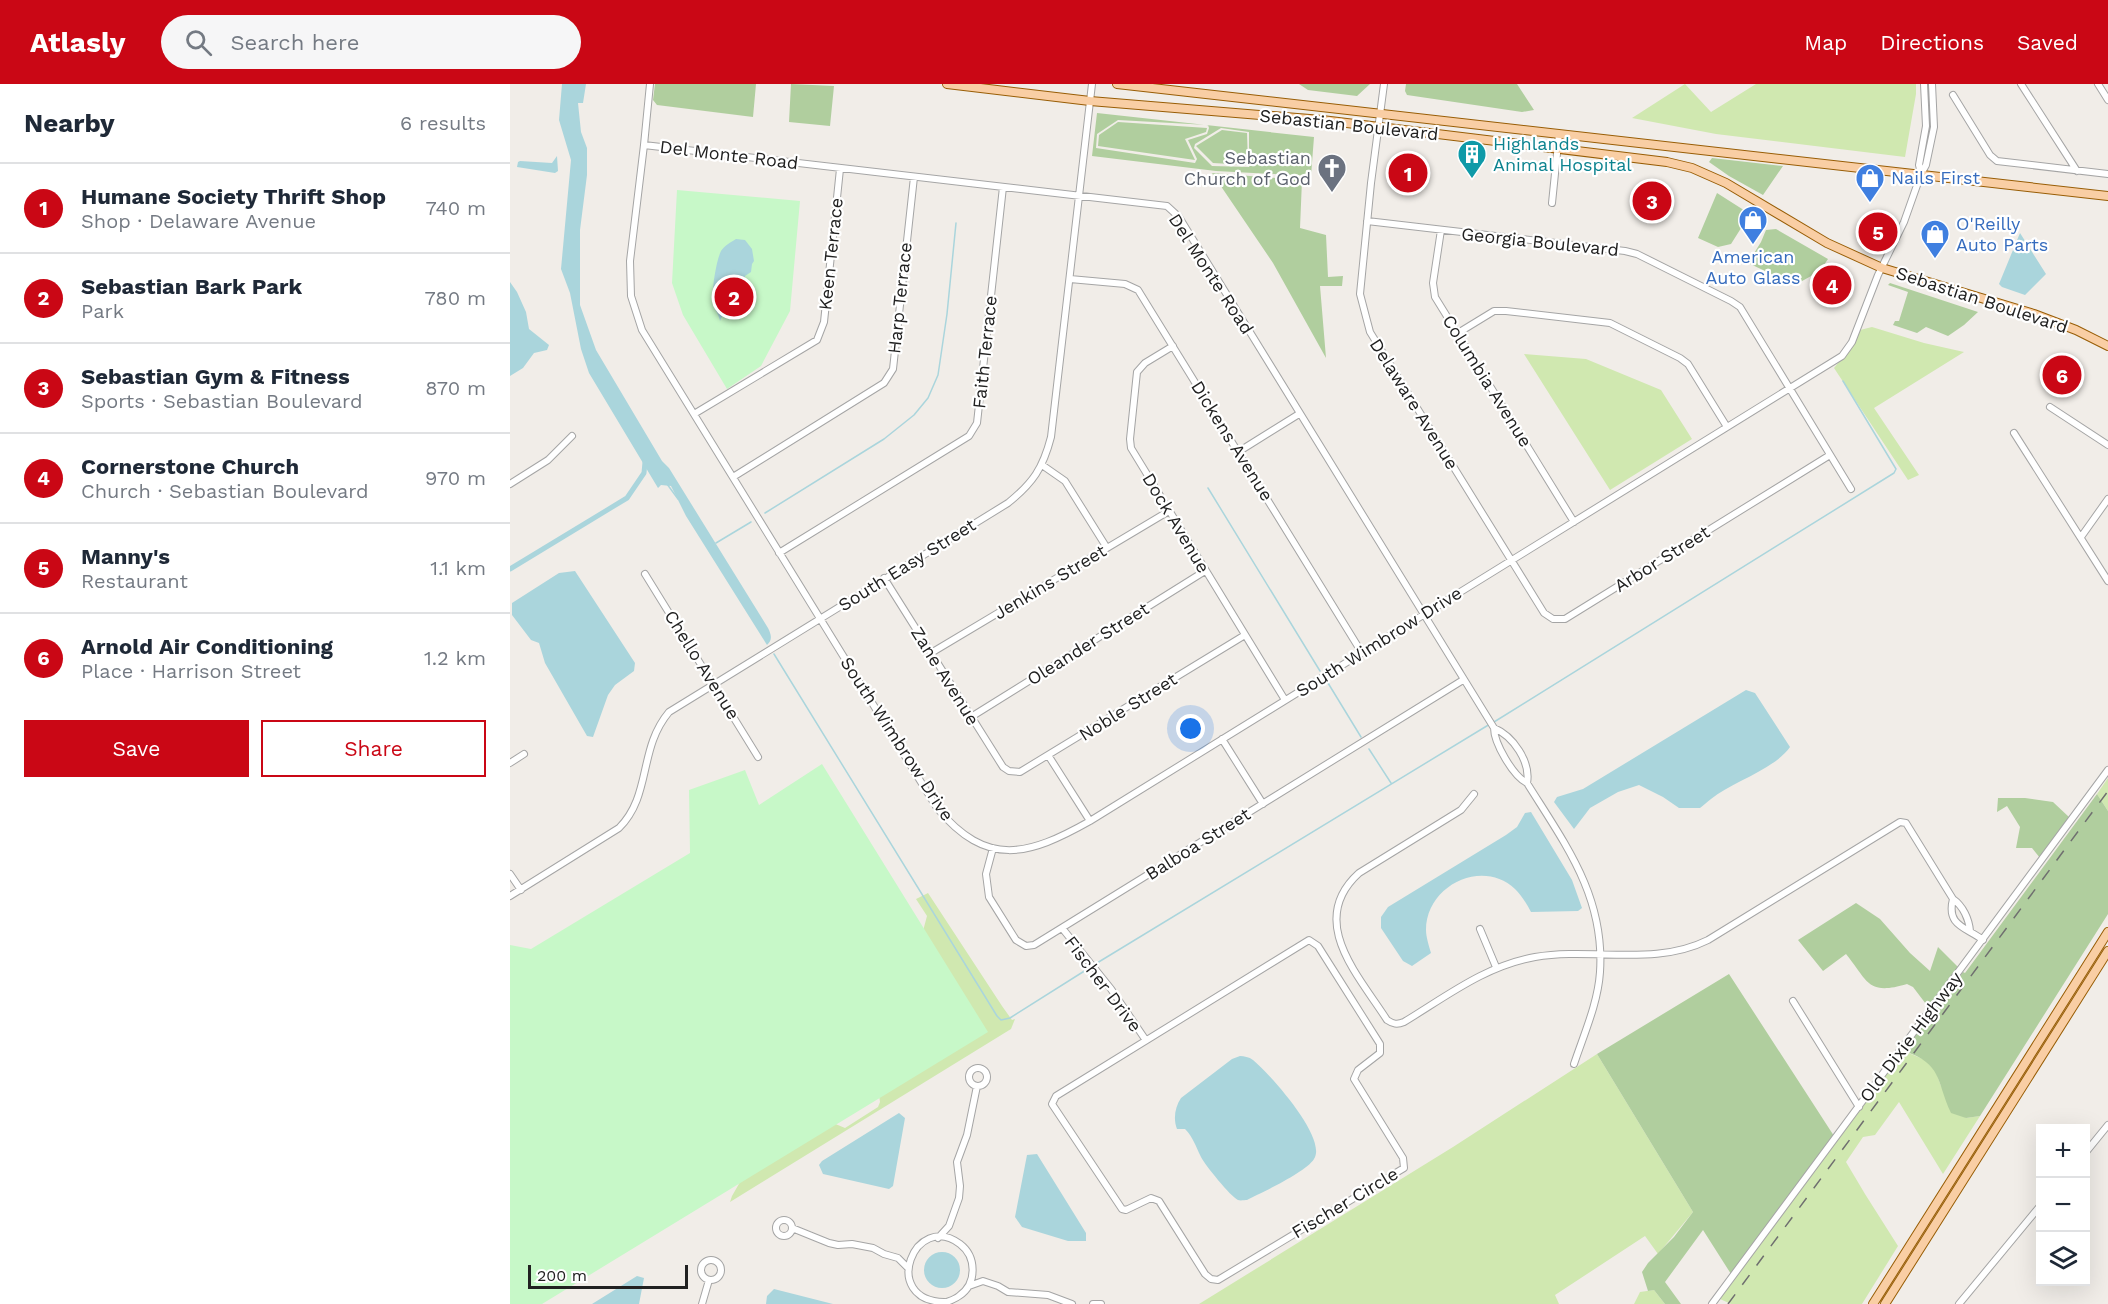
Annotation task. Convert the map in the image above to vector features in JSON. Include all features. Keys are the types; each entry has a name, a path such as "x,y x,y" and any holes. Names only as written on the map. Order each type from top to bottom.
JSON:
{"main road":[{"name":"Sebastian Boulevard","path":"947,84 1090,101 1322,120 1648,158 1692,168 1726,183 1827,243 1882,268 2034,315 2076,330 2108,346"},
{"name":"Sebastian Boulevard","path":"1117,84 2108,196"},
{"path":"1873,1304 2108,932"},
{"path":"1885,1304 2108,951"},
{"path":"1975,1142 1977,1158"},
{"path":"1963,1161 1966,1169 1965,1177"}],"street":[{"name":"South Wimbrow Drive","path":"650,84 630,261 631,296 642,330 937,808 953,828 973,841 993,848 1020,850 1037,847 1090,821 1842,356 1852,342 1882,268 1904,222 1921,174"},
{"name":"South Easy Street","path":"510,897 619,828 627,820 639,795 652,737 659,724 674,708 1008,503 1023,491 1042,465 1051,437 1092,84"},
{"name":"Delaware Avenue","path":"1384,84 1360,294 1370,332 1511,561"},
{"path":"1921,174 1919,165 1926,126 1924,84"},
{"path":"1921,174 1926,165 1934,127 1932,84"},
{"path":"2021,84 2077,171"},
{"path":"2098,84 2108,100"},
{"path":"1953,95 1990,155 1997,161 2108,174"},
{"path":"1552,203 1559,134"},
{"name":"Del Monte Road","path":"644,145 1167,206 1179,217 1494,728"},
{"name":"Keen Terrace","path":"694,414 817,340 824,322 840,169"},
{"name":"Harp Terrace","path":"733,477 884,383 893,369 914,177"},
{"name":"Faith Terrace","path":"779,553 969,436 977,423 1003,187"},
{"name":"Georgia Boulevard","path":"1367,221 1625,251 1637,254 1731,300 1740,307 1851,489"},
{"name":"Columbia Avenue","path":"1441,230 1433,283 1435,297 1574,522"},
{"name":"Dickens Avenue","path":"1070,279 1125,284 1138,290 1362,652"},
{"path":"1458,333 1494,311 1506,310 1610,323 1688,364 1727,428"},
{"name":"Dock Avenue","path":"1173,346 1144,363 1137,372 1130,439 1133,454 1285,700"},
{"path":"2050,407 2108,445"},
{"path":"1238,452 1299,414"},
{"path":"2014,433 2108,581"},
{"path":"510,484 548,460 572,436"},
{"name":"Arbor Street","path":"1511,561 1544,613 1553,618 1564,619 1830,454"},
{"path":"1042,465 1065,482 1107,548"},
{"path":"2081,537 2108,499"},
{"name":"Jenkins Street","path":"932,653 1169,511"},
{"name":"Oleander Street","path":"971,717 1205,571"},
{"name":"Chello Avenue","path":"645,574 758,757"},
{"name":"Zane Avenue","path":"884,578 1003,767 1009,771"},
{"name":"Noble Street","path":"1009,771 1020,772 1245,635"},
{"name":"Balboa Street","path":"993,848 986,874 989,897 1016,940 1026,946 1034,945 1463,680"},
{"path":"1527,783 1529,774 1518,751 1503,732 1494,728 1494,737 1506,759 1521,780 1527,783 1572,855 1585,880 1595,909 1600,939 1600,973 1595,1002 1574,1064"},
{"path":"1222,740 1263,804"},
{"path":"1506,759 1518,751"},
{"path":"510,763 524,754"},
{"path":"1048,755 1090,821"},
{"name":"Old Dixie Highway","path":"1712,1304 2108,770"},
{"path":"1474,794 1461,810 1359,873 1351,880 1339,903 1335,925 1338,941 1387,1020 1392,1024 1398,1025 1404,1022 1496,967 1536,957 1667,954 1692,948 1900,822 1906,823 1953,899 1959,904 1968,919 1971,931"},
{"path":"510,874 521,890"},
{"path":"1953,899 1951,908 1953,918 1961,927 1983,940"},
{"name":"Fischer Drive","path":"1062,928 1111,989 1145,1040"},
{"path":"1480,929 1496,967"},
{"name":"Fischer Circle","path":"1309,940 1314,942 1380,1044 1380,1053 1358,1070 1354,1079 1403,1158 1404,1168 1218,1280 1211,1278 1205,1274 1159,1201 1151,1198 1126,1210 1122,1209 1052,1104 1056,1096 1145,1040 1309,940"},
{"path":"1793,1001 1859,1107"},
{"path":"938,1238 949,1226 959,1198 957,1162 967,1135 976,1086"},
{"path":"2090,1146 2108,1125"},
{"path":"1959,1304 2036,1211"},
{"path":"949,1226 954,1240 966,1251 973,1269 983,1281 1008,1292 1048,1295 1072,1304"},
{"path":"792,1228 829,1243 863,1245 898,1258 912,1255"},
{"path":"908,1268 912,1255 923,1243 938,1238 954,1240"},
{"path":"898,1258 908,1268 913,1287 928,1302 943,1303 961,1295 969,1286 973,1269"},
{"path":"702,1304 709,1280"},
{"path":"969,1286 983,1281"},
{"path":"1093,1304 1101,1304"}],"green space":[{"path":"655,84 756,84 753,117 657,105 653,100"},
{"path":"791,84 834,86 830,126 789,122"},
{"path":"1299,84 1370,84 1357,96 1308,90"},
{"path":"1406,84 1517,84 1534,110 1522,112 1407,95"},
{"path":"1685,84 1711,112 1756,84 1916,84 1905,157 1716,134 1632,118"},
{"path":"1097,113 1203,125 1118,120 1097,134 1096,148 1195,163 1197,159 1188,140 1207,134 1208,125 1314,137 1311,176 1216,171 1092,156","holes":["1221,128 1249,132 1249,167 1212,166 1194,148 1195,144"]},
{"path":"1118,122 1207,128 1206,132 1185,139 1195,160 1098,146 1099,135"},
{"path":"1222,130 1247,133 1248,165 1213,163 1196,146"},
{"path":"1712,158 1783,166 1763,195 1709,162"},
{"path":"1212,173 1302,180 1300,228 1326,235 1328,277 1343,276 1342,286 1320,286 1326,358 1273,263"},
{"path":"677,190 800,201 790,311 761,366 727,389 683,315 672,283"},
{"path":"1717,193 1750,214 1731,244 1718,247 1698,238"},
{"path":"1776,229 1828,259 1820,271 1795,285 1748,263 1766,230"},
{"path":"1890,283 1978,312 1948,336 1926,327 1917,333 1893,325 1895,321 1899,321 1908,292 1888,285"},
{"path":"1872,327 1924,343 1964,352 1874,408 1919,475 1908,480 1834,368 1854,343 1860,330"},
{"path":"1524,354 1586,359 1661,390 1692,439 1610,490"},
{"path":"822,764 988,1032 542,1304 510,1304 510,945 531,949 690,853 689,790 745,770 759,805"},
{"path":"2108,778 2108,811 2097,794"},
{"path":"2097,794 2108,811 2108,914 1980,1116 1966,1118 1951,1113 1932,1068 1917,1056 1904,1051 1963,972 1965,973"},
{"path":"1998,798 2025,798 2053,802 2070,818 2040,858 2032,848 2016,848 2020,827 2007,806 1997,812"},
{"path":"928,893 1002,1006 1012,1020 1015,1019 1011,1029 730,1202 740,1182 826,1120 845,1128 878,1107 879,1095 927,916 916,899"},
{"path":"1856,903 1880,919 1910,953 1930,971 1938,947 1959,968 1929,1008 1913,987 1907,984 1884,988 1870,984 1846,954 1823,971 1798,940"},
{"path":"1729,974 1834,1136 1731,1274 1703,1230 1665,1282 1681,1304 1665,1304 1654,1290 1648,1291 1642,1272 1693,1212 1597,1054"},
{"path":"1904,1051 1925,1060 1935,1070 1941,1086 1966,1118 1980,1116 1943,1174 1899,1102 1875,1135 1863,1137 1846,1162 1898,1246 1862,1304 1731,1304 1720,1299"},
{"path":"1597,1054 1693,1212 1658,1254 1645,1236 1555,1295 1559,1304 1199,1304 1453,1147"},
{"path":"1654,1290 1665,1304 1634,1304 1640,1292"}],"water":[{"path":"562,84 586,84 583,103 578,103 581,132 587,148 587,175 580,230 580,305 596,350 662,461 669,468 768,628 771,637 767,645 686,516 671,486 661,485 658,488 589,373 581,349 570,293 561,269 571,160 559,120"},
{"path":"557,156 558,171 555,173 517,167 520,161 552,163"},
{"path":"2020,233 2046,274 2025,295 1999,284"},
{"path":"736,239 745,240 752,249 754,261 751,272 745,276 745,280 720,321 713,304 716,269 721,251"},
{"path":"510,282 526,312 529,329 549,345 547,350 534,353 523,368 510,376"},
{"path":"575,571 635,663 634,671 615,685 608,695 593,737 587,736 545,663 539,643 531,640 512,615 512,603 559,573"},
{"path":"1746,690 1755,693 1790,747 1764,769 1720,793 1700,808 1679,808 1639,785 1618,792 1590,808 1574,829 1554,802 1557,797 1583,789"},
{"path":"1531,812 1572,880 1582,908 1578,911 1531,912 1517,891 1502,880 1488,876 1473,876 1458,881 1435,900 1426,930 1431,953 1412,966 1403,961 1381,928 1381,917 1388,907 1506,835 1517,827 1525,813"},
{"path":"1240,1056 1253,1060 1295,1106 1313,1136 1316,1149 1314,1159 1302,1170 1247,1200 1238,1200 1230,1193 1201,1157 1188,1132 1185,1129 1177,1129 1175,1117 1181,1098 1232,1059"},
{"path":"899,1113 905,1118 893,1186 889,1189 823,1174 819,1165 822,1161"},
{"path":"1037,1154 1086,1233 1086,1241 1068,1241 1022,1227 1015,1217 1027,1155"},
{"path":"942,1252 955,1257 960,1270 955,1283 942,1288 929,1283 924,1270 929,1257"},
{"path":"637,1276 644,1278 639,1304 592,1304"},
{"path":"774,1289 833,1304 766,1304 767,1296"}],"waterway":[{"path":"765,513 884,439 914,415 928,398 938,375 956,223"},
{"path":"1494,722 1894,473 1896,469 1843,381"},
{"path":"510,569 627,498 644,473 645,462"},
{"path":"667,484 678,499"},
{"path":"1208,488 1320,671"},
{"path":"716,543 751,522"},
{"path":"774,654 997,1016 1001,1020 1010,1018 1086,970"},
{"path":"1328,683 1361,737"},
{"path":"1097,963 1490,724"},
{"path":"1369,749 1391,783"}],"railway":[{"path":"1728,1304 2108,791"}],"place":[{"name":"Humane Society Thrift Shop","path":"1408,173"},
{"name":"Highlands Animal Hospital","path":"1472,180"},
{"name":"Sebastian Church of God","path":"1332,194"},
{"name":"Sebastian Gym & Fitness","path":"1652,201"},
{"name":"Nails First","path":"1870,204"},
{"name":"Manny's","path":"1878,232"},
{"name":"American Auto Glass","path":"1753,246"},
{"name":"O'Reilly Auto Parts","path":"1935,260"},
{"name":"Cornerstone Church","path":"1832,285"},
{"name":"Sebastian Bark Park","path":"734,297"},
{"name":"Arnold Air Conditioning","path":"2062,375"}]}
